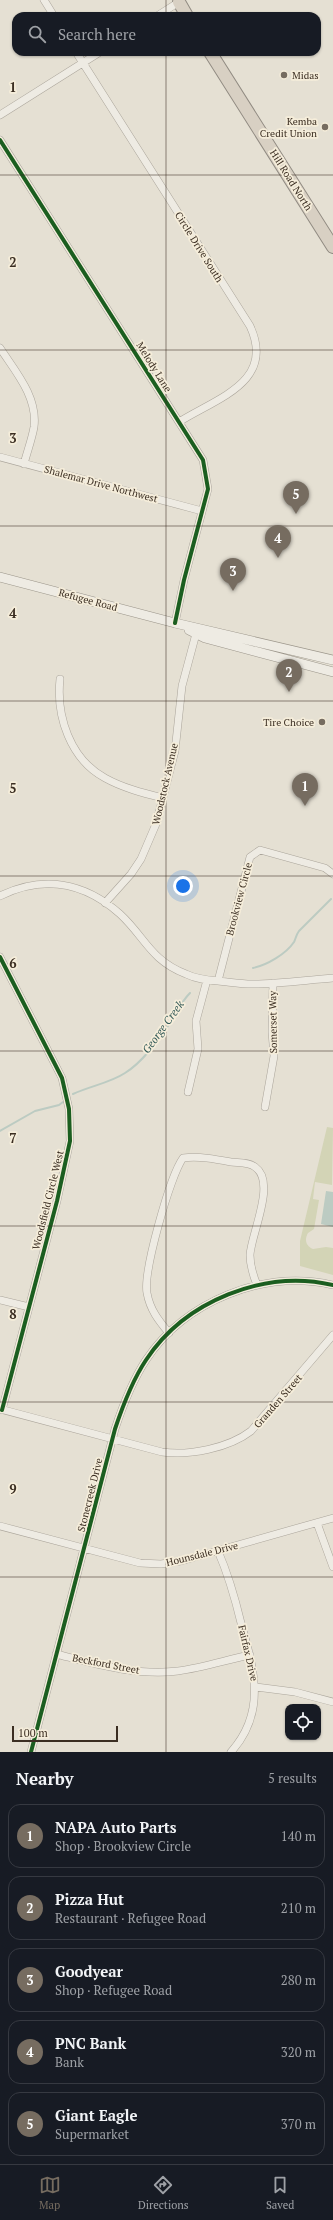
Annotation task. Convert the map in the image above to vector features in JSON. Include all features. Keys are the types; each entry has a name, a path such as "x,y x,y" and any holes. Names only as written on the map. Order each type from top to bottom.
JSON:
{"highway":[{"path":"182,1 186,12"},
{"name":"Hill Road North","path":"213,56 333,247"}],"main road":[{"name":"Refugee Road","path":"0,577 197,631 333,660"},
{"name":"Refugee Road","path":"197,631 205,638 333,672"}],"street":[{"path":"44,0 52,12"},
{"path":"164,12 182,1"},
{"name":"Circle Drive South","path":"79,56 250,326 257,346 255,367 250,376 225,396 179,422"},
{"path":"0,115 94,56"},
{"name":"Melody Lane","path":"0,140 197,449 206,468 208,489 175,624"},
{"path":"0,348 24,384 32,407 34,427 24,464"},
{"name":"Shalemar Drive Northwest","path":"0,457 202,511"},
{"name":"Woodstock Avenue","path":"105,903 131,874 141,859 156,824 175,751 182,686 197,631"},
{"path":"60,679 59,698 61,715 71,742 80,756 104,777 132,789 163,798"},
{"name":"Brookview Circle","path":"218,981 250,857 260,850 325,868 333,874"},
{"path":"0,896 28,885 56,883 80,890 105,903 120,914 160,960 187,975 208,980 250,984 333,978"},
{"name":"Woodsfield Circle West","path":"0,957 58,1069 66,1093 70,1120 70,1140 67,1161 1,1410"},
{"path":"188,1092 198,1049 196,1021 208,980"},
{"name":"Somerset Way","path":"265,1107 274,1056 272,1032 273,983"},
{"path":"169,1333 156,1318 149,1304 146,1283 172,1177 183,1158 192,1156 245,1163 256,1168 261,1174 264,1184 263,1194 250,1254 252,1275 257,1285"},
{"name":"Stonecreek Drive","path":"31,1752 112,1440 122,1409 139,1370 150,1354 169,1333 197,1310 215,1300 257,1285 297,1280 333,1285"},
{"path":"0,1300 29,1307"},
{"name":"Granden Street","path":"1,1410 162,1452 183,1454 203,1450 243,1437 259,1423 333,1335"},
{"name":"Hounsdale Drive","path":"0,1526 140,1563 161,1564 218,1551 333,1518"},
{"path":"317,1523 333,1567"},
{"name":"Fairfax Drive","path":"218,1551 228,1574 250,1655 256,1687 250,1721 240,1740 231,1752"},
{"name":"Beckford Street","path":"56,1654 115,1668 157,1672 199,1667 250,1655"},
{"path":"256,1687 295,1692 332,1702"}],"green space":[{"path":"327,1127 333,1128 332,1185 315,1182 313,1199 319,1200 314,1229 308,1233 306,1242 313,1249 326,1247 333,1248 333,1275 300,1266 300,1241"}],"shaded area":[{"path":"326,1191 333,1192 333,1227 321,1224"}],"waterway":[{"name":"George Creek","path":"253,968 270,962 286,951 294,942 299,931 331,899"},
{"name":"George Creek","path":"73,1094 119,1076 138,1063 150,1050 190,993"},
{"path":"0,1131 35,1111 59,1105 63,1102"}],"cycle path":[{"path":"0,140 203,460 208,489 184,580 175,623"},
{"path":"0,957 62,1078 69,1109 70,1141 57,1201 2,1410"},
{"path":"31,1752 115,1429 128,1393 146,1360 162,1339 182,1321 204,1306 228,1294 254,1286 280,1282 307,1281 333,1285"}],"place":[{"name":"Midas","path":"284,75"},
{"name":"Kemba Credit Union","path":"325,127"},
{"name":"Giant Eagle","path":"296,514"},
{"name":"PNC Bank","path":"278,558"},
{"name":"Goodyear","path":"233,591"},
{"name":"Pizza Hut","path":"289,692"},
{"name":"Tire Choice","path":"322,722"},
{"name":"NAPA Auto Parts","path":"305,806"}]}
